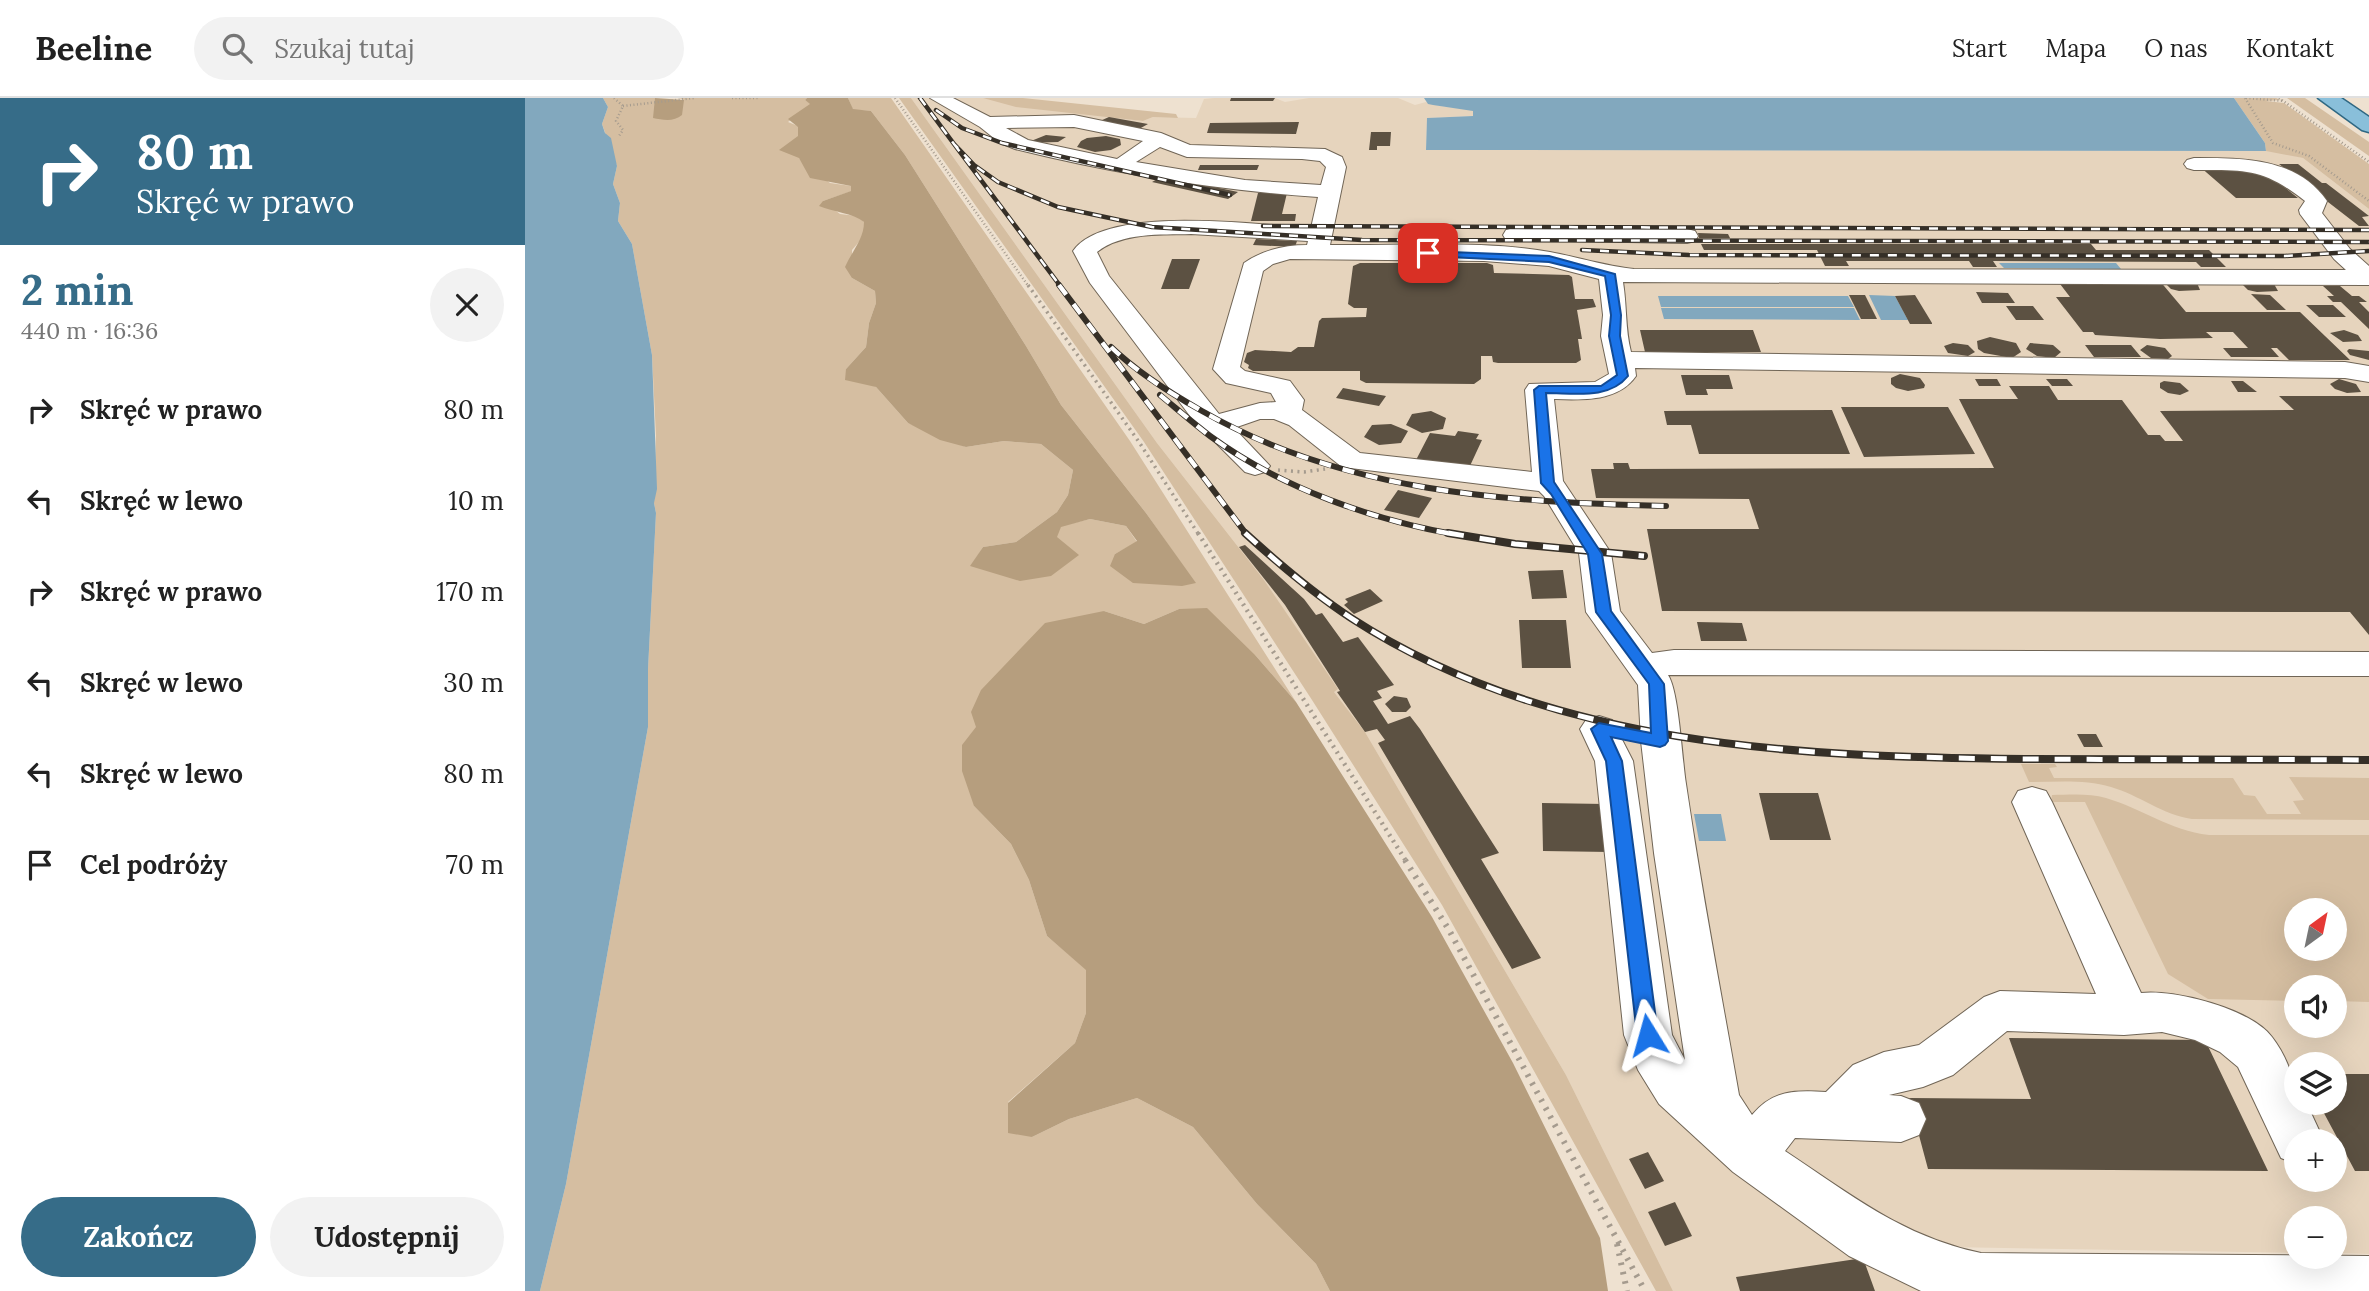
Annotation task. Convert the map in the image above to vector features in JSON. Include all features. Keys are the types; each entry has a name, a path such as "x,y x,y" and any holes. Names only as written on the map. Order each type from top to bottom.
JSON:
{"main road":[{"path":"2327,98 2369,126"},
{"path":"2352,98 2369,109"}],"lane":[{"path":"939,98 987,123 1007,139 1022,145 1121,166 1245,186 1331,192"},
{"path":"987,123 1074,121 1159,139 1181,150 1198,153 1302,153 1332,150 1336,167 1319,243"},
{"path":"1121,166 1130,157 1159,139"},
{"path":"2194,164 2261,166 2288,176 2313,197 2316,201 2310,210 2312,214 2342,254 2368,277"},
{"path":"1255,466 1213,425 1098,278 1085,251 1089,244 1108,235 1152,227 1319,243 1536,258 1572,263 1610,274 1666,277 2368,277"},
{"path":"1288,413 1290,400 1280,387 1236,377 1226,369 1252,268 1265,259 1319,243 1687,236"},
{"path":"1548,483 1539,390 1602,389 1616,383 1622,376 1614,336 1616,315 1610,274"},
{"path":"1620,360 2345,370 2369,374"},
{"path":"1213,425 1262,411 1288,413 1300,417 1330,447 1352,461 1548,483 1556,491 1595,554 1604,612 1657,684 1660,741 1675,853 1715,1098 1728,1126 1751,1155"},
{"path":"1643,666 1674,662 2369,664"},
{"path":"1660,741 1586,724 1614,761 1637,959 1648,1035 1654,1056 1663,1074 1678,1091 1751,1155 1889,1249 1951,1276 1981,1280 2369,1284"},
{"path":"2032,802 2128,1015"},
{"path":"1836,1116 1858,1091 1880,1074 1935,1061 1956,1046 1983,1020 2000,1011 2128,1015 2161,1012 2181,1015 2235,1035 2246,1043 2255,1052 2293,1129"},
{"path":"1751,1155 1782,1116 1901,1119"}],"path":[{"path":"614,98 623,106 694,98"},
{"path":"732,98 759,98"},
{"path":"895,98 1139,442 1295,684 1449,930 1645,1291"},
{"path":"2245,98 2282,99 2369,160"},
{"path":"2245,98 2268,137 2280,147 2309,156 2369,201"},
{"path":"619,135 623,130 616,121 623,106"},
{"path":"1255,466 1286,472 1304,472 1333,468 1352,461"},
{"path":"1616,1240 1627,1291"}],"shaded area":[{"path":"603,98 655,98 655,106 684,100 679,98 807,98 805,100 811,104 788,122 798,126 799,158 830,183 851,186 852,191 823,201 840,214 857,216 864,222 864,236 852,250 852,278 875,291 876,303 869,323 866,347 846,369 876,387 908,423 966,447 1004,441 1041,444 1073,470 1068,495 1057,512 1016,542 983,547 971,566 1056,537 1061,526 1090,519 1126,526 1137,542 1115,554 1195,583 1146,513 1061,405 905,155 871,111 853,110 848,98 891,98 1130,441 1296,702 1256,656 1179,609 1144,624 1104,611 976,727 974,806 1011,844 1029,880 1047,936 1086,969 1086,1013 1075,1043 1008,1102 1032,1137 1069,1119 1137,1098 1193,1127 1257,1204 1316,1264 1330,1291 540,1291 566,1184 648,727 648,669 656,513 652,355 632,244 618,221 620,203 613,184 617,166 602,124 608,107"},
{"path":"655,98 684,100 682,115 672,120 653,118"},
{"path":"848,98 853,109 871,111 905,155 1061,405 1146,513 1196,583 1182,586 1133,583 1110,566 1115,554 1137,541 1126,526 1090,519 1061,527 1057,537 1079,555 1051,576 1020,581 970,566 983,547 1016,542 1057,512 1068,495 1073,470 1041,444 1004,441 966,447 940,440 908,423 876,387 845,380 846,369 866,347 869,323 876,303 875,291 852,278 845,267 860,239 864,222 819,206 823,201 851,191 851,186 810,178 799,158 779,150 798,136 798,127 788,119 810,104 805,100"},
{"path":"899,98 911,98 1157,443 1264,580 1338,689 1334,692 1365,732 1566,1075 1673,1291 1656,1291 1442,905 1312,700 1144,442"},
{"path":"911,98 983,98 1143,121 1153,117 1196,118 1204,99 1214,98 1275,98 1285,102 1309,98 1398,98 1415,105 1426,102 1473,110 1473,116 1427,118 1426,150 2275,151 2303,158 2369,209 2369,1254 2347,1253 2347,1206 2284,1206 2284,1253 1947,1247 1921,1291 1673,1291 1566,1075 1365,732 1333,691 1337,689 1264,580 1157,443"},
{"path":"983,98 1023,98 1176,114 1178,118 1153,117 1143,121 1016,107"},
{"path":"2234,98 2281,100 2266,101 2284,103 2369,164 2369,209 2303,158 2266,151 2265,143"},
{"path":"2287,98 2305,98 2369,142 2369,156"},
{"path":"1207,608 1256,656 1296,702 1432,917 1513,1063 1600,1238 1608,1291 1330,1291 1316,1264 1257,1204 1193,1127 1137,1098 1069,1119 1032,1137 1008,1133 1008,1103 1075,1043 1086,1013 1086,970 1047,936 1029,880 1011,844 974,806 962,771 962,745 976,727 971,712 981,690 1045,623 1104,611 1144,624 1179,609"},
{"path":"2021,764 2055,764 2057,767 2049,768 2054,778 2233,778 2244,795 2255,796 2267,814 2301,814 2293,801 2304,800 2289,777 2369,778 2369,820 2192,819 2101,784 2029,782"},
{"path":"2052,795 2099,796 2181,829 2209,835 2369,835 2369,1002 2347,1001 2347,975 2284,975 2284,1001 2208,999 2168,974 2085,802 2051,802"}],"water":[{"path":"525,98 603,98 608,107 602,124 605,133 611,138 617,166 613,184 620,203 618,221 632,244 652,355 657,489 654,503 656,513 648,669 648,727 566,1184 540,1291 525,1291"},
{"path":"1424,98 2234,98 2265,143 2266,151 1426,150 1427,118 1473,116 1473,111 1428,104"},
{"path":"1999,263 2116,263 2121,269 2004,268"},
{"path":"1869,295 1895,296 1908,320 1881,320"},
{"path":"1658,296 1848,296 1854,307 1661,307"},
{"path":"1661,308 1854,308 1860,320 1664,319"},
{"path":"1694,814 1721,814 1726,841 1699,841"}],"building":[{"path":"1231,98 1275,98 1273,101 1230,101"},
{"path":"1109,117 1148,124 1139,129 1100,121"},
{"path":"1299,122 1296,134 1207,133 1210,123"},
{"path":"1371,132 1391,132 1390,146 1377,146 1377,150 1369,150"},
{"path":"1046,135 1066,137 1058,142 1026,143"},
{"path":"1106,136 1120,139 1121,145 1111,150 1095,152 1077,147 1087,138"},
{"path":"2279,164 2298,164 2322,183 2326,183 2369,216 2362,217 2369,226 2359,226"},
{"path":"1200,165 1259,165 1257,170 1198,170"},
{"path":"2199,166 2258,166 2298,198 2236,198"},
{"path":"1163,176 1238,192 1228,199 1152,182"},
{"path":"1258,193 1287,193 1282,214 1296,214 1295,221 1251,221"},
{"path":"1698,233 1728,234 1730,238 1699,238"},
{"path":"1256,239 1297,241 1295,247 1253,245"},
{"path":"1701,244 2091,244 2096,250 2209,250 2226,267 2201,267 2196,262 1993,261 1997,267 1973,267 1969,261 1846,261 1849,266 1825,266 1817,250 1704,250"},
{"path":"1172,259 1200,259 1189,289 1161,289"},
{"path":"1360,263 1487,263 1493,265 1494,273 1569,275 1572,277 1575,299 1593,299 1596,307 1577,310 1582,339 1578,339 1581,360 1576,363 1498,363 1493,362 1492,356 1481,356 1481,379 1474,384 1366,383 1360,380 1360,371 1253,371 1248,368 1249,365 1244,362 1247,353 1255,350 1291,352 1298,347 1314,347 1322,318 1366,317 1367,308 1354,308 1348,304 1353,266"},
{"path":"2057,280 2159,280 2186,312 2300,312 2350,360 2289,360 2277,348 2271,348 2279,357 2231,357 2223,348 2248,348 2233,332 2206,332 2213,338 2160,339 2083,332 2056,297 2070,297"},
{"path":"2164,282 2197,283 2200,290 2179,291 2171,289"},
{"path":"2241,283 2274,284 2278,291 2257,292 2248,290"},
{"path":"2323,286 2340,286 2352,296 2359,296 2367,302 2359,302 2369,312 2369,329 2341,302 2333,302 2327,296 2334,296"},
{"path":"1976,292 2008,293 2015,303 1982,303"},
{"path":"2251,294 2270,295 2286,310 2267,310"},
{"path":"1849,295 1865,295 1877,319 1861,319"},
{"path":"1915,295 1932,324 1910,324 1895,296"},
{"path":"2306,305 2333,305 2346,317 2319,317"},
{"path":"2006,306 2033,306 2044,320 2016,320"},
{"path":"1640,330 1753,330 1761,352 1645,352"},
{"path":"2344,330 2358,335 2362,341 2343,342 2330,333"},
{"path":"1990,337 2016,343 2021,352 2012,358 1984,353 1978,349 1977,341"},
{"path":"1953,343 1968,345 1975,352 1968,356 1948,353 1944,346"},
{"path":"2030,343 2053,345 2061,352 2054,358 2037,356 2026,349"},
{"path":"2085,345 2131,345 2141,357 2094,357"},
{"path":"2147,345 2165,348 2172,356 2168,359 2151,358 2140,350"},
{"path":"2347,351 2369,351 2369,360 2350,355"},
{"path":"1900,374 1920,378 1924,388 1908,391 1896,388 1891,384 1891,378"},
{"path":"1681,375 1729,375 1733,389 1706,389 1708,395 1686,395"},
{"path":"1975,379 1997,379 2001,386 1979,386"},
{"path":"2046,379 2067,379 2073,386 2052,386"},
{"path":"2339,379 2356,384 2361,392 2347,393 2335,389 2330,384"},
{"path":"2231,381 2243,381 2257,392 2238,392"},
{"path":"2160,383 2180,383 2189,391 2180,395 2168,393 2160,388"},
{"path":"2009,386 2049,386 2058,400 2122,400 2148,435 2160,435 2165,441 2183,441 2160,411 2294,410 2279,396 2369,396 2369,635 2350,612 1662,611 1647,529 1759,529 1749,499 1596,498 1591,469 1614,469 1613,463 1628,463 1630,469 1994,468 1959,399 2018,399"},
{"path":"1343,388 1386,396 1379,406 1336,398"},
{"path":"1841,407 1948,407 1975,454 1864,457"},
{"path":"1832,410 1850,454 1699,454 1691,425 1667,425 1664,411"},
{"path":"1431,411 1446,418 1443,429 1422,433 1406,425 1412,414"},
{"path":"1391,424 1408,431 1401,443 1379,445 1364,437 1372,425"},
{"path":"1458,431 1479,434 1476,439 1482,440 1469,468 1416,460 1430,433 1455,436"},
{"path":"1398,490 1432,498 1419,518 1384,510"},
{"path":"1245,545 1304,599 1316,615 1322,613 1343,642 1358,637 1394,685 1377,691 1382,698 1373,701 1388,724 1410,716 1420,729 1499,853 1481,859 1541,958 1512,969 1378,743 1385,740 1377,729 1365,732 1337,692 1340,691 1285,605 1239,547"},
{"path":"1563,570 1567,598 1532,599 1528,571"},
{"path":"1370,589 1383,601 1354,614 1344,605 1348,602 1345,599"},
{"path":"1519,620 1566,620 1571,668 1522,668"},
{"path":"1697,622 1742,623 1747,641 1701,641"},
{"path":"1394,696 1407,698 1411,707 1406,712 1392,712 1385,704"},
{"path":"2077,734 2096,734 2103,747 2084,747"},
{"path":"1759,793 1818,793 1831,840 1770,840"},
{"path":"1542,803 1605,804 1610,852 1543,851"},
{"path":"2009,1038 2205,1040 2268,1171 1928,1169 1909,1098 2031,1099"},
{"path":"2347,1074 2369,1074 2369,1171 2355,1171 2347,1156 2347,1129 2332,1129 2325,1115 2347,1115"},
{"path":"1648,1152 1664,1181 1645,1189 1629,1159"},
{"path":"1675,1202 1692,1236 1665,1246 1648,1212"},
{"path":"1863,1258 1875,1291 1740,1291 1736,1277"}],"railway":[{"path":"920,98 954,144"},
{"path":"936,110 962,128 1002,143 1230,195"},
{"path":"954,144 974,165 998,182 1058,207 1152,227 1362,240 2369,242"},
{"path":"954,144 1061,287"},
{"path":"1263,226 2369,230"},
{"path":"1582,250 1689,255 2285,256 2369,251"},
{"path":"1059,285 1246,534"},
{"path":"1111,347 1155,382 1202,411 1256,438 1312,460 1369,476 1487,496 1666,506"},
{"path":"1160,395 1238,455 1297,486 1360,511 1458,535"},
{"path":"1448,533 1515,544 1644,556"},
{"path":"1246,534 1297,578 1351,618 1428,661 1508,694 1591,719 1677,736 1764,748 1851,754 1939,758 2369,760"}],"route":[{"path":"1428,253 1549,259 1610,274 1616,315 1614,336 1622,376 1616,383 1602,389 1539,390 1548,483 1591,544 1604,612 1615,631 1657,684 1660,741 1599,729 1614,761 1648,1035"}]}
